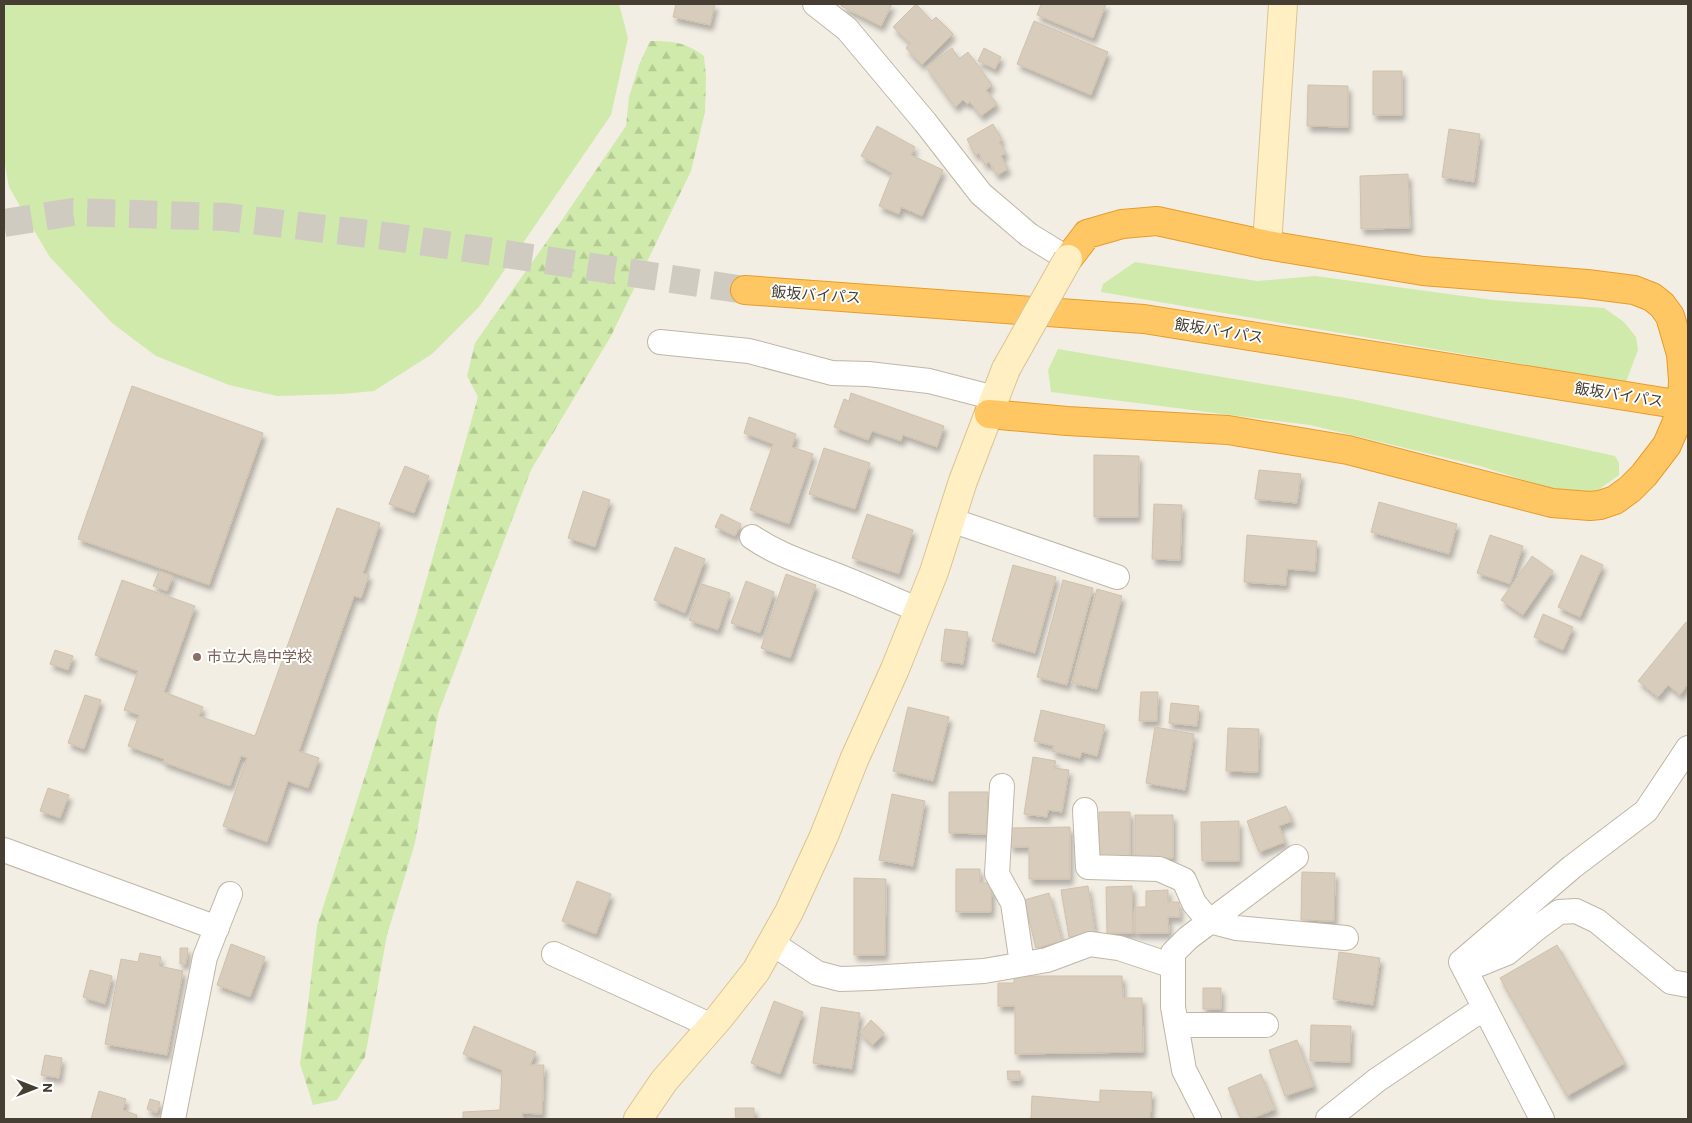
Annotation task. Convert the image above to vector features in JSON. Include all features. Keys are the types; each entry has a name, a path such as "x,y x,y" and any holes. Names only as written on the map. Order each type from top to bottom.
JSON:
{"highway":[{"path":"992,406 1067,421 1228,430 1348,450 1552,503 1590,506 1615,500 1630,490 1667,445 1685,406 1681,354 1670,316 1662,305 1652,297 1634,290 1587,284 1424,271 1267,245 1157,221 1122,224 1087,234 1068,259"},
{"name":"飯坂バイパス","path":"745,290 1144,319 1685,406"}],"street":[{"path":"638,1119 664,1082 756,971 789,912 820,845 854,760 919,610 1006,369 1068,259 1029,235 981,194 925,122 847,30 815,4"},
{"path":"1267,245 1283,4"},
{"path":"660,342 749,351 832,373 868,374 929,381 992,406"},
{"path":"951,520 1117,577"},
{"path":"752,536 763,545 787,558 825,571 919,610"},
{"path":"1461,962 1572,867 1646,811 1688,748"},
{"path":"1002,786 997,874 1014,903 1022,964"},
{"path":"1085,810 1088,867 1159,869 1184,880 1194,903 1210,921 1236,928 1346,938"},
{"path":"4,850 217,928"},
{"path":"1209,1119 1184,1070 1173,1007 1173,953 1188,938 1296,857"},
{"path":"173,1119 206,957 230,894"},
{"path":"1461,962 1480,964 1507,953 1536,928 1559,912 1576,911 1597,920 1671,982 1688,985"},
{"path":"772,943 817,973 840,979 984,971 1047,960 1090,944 1119,948 1173,966"},
{"path":"554,954 712,1026"},
{"path":"1461,962 1542,1119"},
{"path":"1328,1119 1377,1080 1484,1008"},
{"path":"1176,1025 1266,1025"}],"green space":[{"path":"4,4 619,4 628,38 611,115 479,307 432,354 374,391 277,396 229,385 156,356 112,323 49,256 9,187 4,159"},
{"path":"650,41 678,43 704,56 706,77 705,112 691,171 611,336 531,470 438,714 415,843 387,935 365,1057 337,1100 313,1105 300,1064 317,926 417,613 478,397 467,376 475,343 626,126 629,97 639,65"},
{"path":"1135,262 1257,281 1315,276 1493,300 1604,308 1624,322 1636,337 1638,350 1626,382 1101,292 1103,284"},
{"path":"1058,349 1352,399 1615,456 1619,463 1619,475 1594,493 1561,492 1480,466 1310,425 1051,392 1048,370"}],"building":[{"path":"676,4 715,4 710,25 673,17"},
{"path":"842,4 892,4 881,26 841,6"},
{"path":"916,4 932,21 936,17 953,34 922,65 906,48 910,43 893,27"},
{"path":"1041,4 1106,4 1093,38 1037,15"},
{"path":"1034,21 1108,52 1091,95 1017,64"},
{"path":"952,48 959,59 968,52 992,85 986,90 997,104 981,116 970,102 967,104 963,100 955,107 926,67"},
{"path":"984,48 1001,57 995,69 978,61"},
{"path":"1373,71 1402,71 1402,115 1373,115"},
{"path":"1308,85 1348,86 1348,127 1307,126"},
{"path":"993,124 1002,140 999,142 1006,153 1001,156 1008,169 997,175 989,162 985,165 979,153 975,155 967,139"},
{"path":"877,126 915,147 911,155 943,170 922,216 901,207 899,214 879,206 892,173 861,156"},
{"path":"1449,129 1480,134 1474,182 1442,177"},
{"path":"1408,174 1410,228 1361,229 1360,176"},
{"path":"132,386 263,433 209,585 78,539"},
{"path":"851,393 944,426 937,447 903,435 901,441 872,431 868,440 834,427 844,399 849,401"},
{"path":"749,417 796,434 792,447 813,454 789,524 750,510 773,444 744,433"},
{"path":"824,448 870,463 855,509 809,494"},
{"path":"1094,455 1139,456 1138,517 1094,517"},
{"path":"405,466 429,476 414,513 389,504"},
{"path":"1259,470 1301,474 1297,503 1255,499"},
{"path":"583,491 610,500 595,547 568,538"},
{"path":"1379,502 1457,524 1449,554 1371,532"},
{"path":"1154,504 1182,505 1180,560 1152,559"},
{"path":"337,508 380,523 363,573 369,575 361,598 354,596 299,751 319,758 308,788 288,781 267,842 223,826 247,758 241,756 230,786 163,762 164,759 128,746 139,715 124,710 138,671 95,655 122,580 195,606 164,692 203,707 199,716 255,736"},
{"path":"721,514 741,524 735,536 715,527"},
{"path":"867,514 913,530 899,574 852,558"},
{"path":"1247,535 1317,541 1315,571 1287,569 1286,585 1244,582"},
{"path":"1490,535 1523,546 1510,584 1477,573"},
{"path":"675,547 705,559 685,613 654,600"},
{"path":"1581,555 1603,565 1580,617 1558,607"},
{"path":"1532,556 1553,571 1523,615 1501,600"},
{"path":"1013,565 1056,577 1035,653 992,641"},
{"path":"159,571 173,576 167,591 153,586"},
{"path":"786,574 816,585 790,658 761,648"},
{"path":"1063,580 1093,588 1067,685 1037,677"},
{"path":"746,581 774,592 760,633 731,623"},
{"path":"702,584 730,593 718,630 689,620"},
{"path":"1097,589 1122,596 1097,689 1072,683"},
{"path":"1543,614 1573,627 1563,650 1534,637"},
{"path":"1686,622 1688,623 1688,684 1680,695 1668,685 1658,697 1638,681"},
{"path":"945,629 968,632 963,664 941,661"},
{"path":"55,650 73,656 68,670 50,664"},
{"path":"1141,692 1158,692 1157,721 1139,721"},
{"path":"85,695 101,700 84,749 68,743"},
{"path":"1171,703 1199,706 1197,726 1169,723"},
{"path":"908,707 949,717 933,781 893,771"},
{"path":"1041,710 1105,725 1097,756 1082,752 1080,758 1052,751 1054,746 1034,741"},
{"path":"1155,727 1194,734 1185,790 1146,783"},
{"path":"1228,728 1259,729 1258,772 1226,771"},
{"path":"1033,757 1056,761 1054,768 1069,770 1062,812 1048,810 1047,817 1024,814"},
{"path":"48,788 69,795 60,818 40,811"},
{"path":"949,792 988,792 987,834 949,833"},
{"path":"892,794 925,801 913,866 879,860"},
{"path":"1286,806 1292,821 1279,826 1285,842 1259,852 1247,821"},
{"path":"1099,812 1130,812 1130,860 1099,860"},
{"path":"1135,815 1173,815 1173,858 1135,858"},
{"path":"1239,821 1239,861 1202,861 1201,822"},
{"path":"1070,827 1070,879 1029,879 1029,847 1010,847 1010,828"},
{"path":"956,869 980,869 980,883 992,883 991,912 956,912"},
{"path":"1302,872 1335,873 1334,921 1301,920"},
{"path":"854,878 886,879 885,955 854,955"},
{"path":"577,881 611,894 596,934 562,921"},
{"path":"1088,886 1095,932 1069,937 1061,890"},
{"path":"1132,886 1133,933 1107,933 1106,887"},
{"path":"1168,890 1168,902 1179,902 1180,917 1168,917 1169,933 1135,933 1135,907 1146,907 1146,891"},
{"path":"1049,893 1062,941 1036,948 1024,900"},
{"path":"231,944 265,957 250,997 217,985"},
{"path":"1557,945 1625,1063 1567,1096 1500,978"},
{"path":"180,948 188,948 186,964 180,964"},
{"path":"1339,952 1380,958 1373,1005 1333,999"},
{"path":"140,953 161,957 159,966 183,971 167,1055 105,1044 121,959 138,962"},
{"path":"90,970 112,976 105,1004 83,997"},
{"path":"1014,976 1122,976 1123,998 1142,998 1143,1052 1015,1054 1015,1006 998,1006 998,983 1014,983"},
{"path":"1203,988 1221,988 1221,1009 1203,1009"},
{"path":"774,1001 803,1012 780,1074 751,1063"},
{"path":"821,1007 860,1013 852,1069 813,1063"},
{"path":"871,1020 884,1033 873,1045 860,1033"},
{"path":"1311,1025 1351,1026 1350,1062 1310,1061"},
{"path":"474,1026 536,1052 530,1065 544,1065 542,1114 522,1113 523,1119 463,1119 463,1112 500,1110 502,1070 463,1054"},
{"path":"1297,1040 1314,1086 1285,1096 1269,1050"},
{"path":"45,1055 62,1058 59,1078 41,1075"},
{"path":"1007,1071 1020,1071 1020,1080 1008,1080"},
{"path":"1261,1074 1275,1109 1251,1119 1241,1119 1228,1088"},
{"path":"1100,1090 1152,1092 1150,1119 1031,1119 1032,1096 1100,1102"},
{"path":"99,1091 126,1099 123,1110 137,1115 136,1119 91,1119"},
{"path":"150,1099 160,1102 157,1113 147,1109"},
{"path":"735,1108 754,1108 754,1119 736,1119"}],"tunnel":[{"path":"4,223 73,212 226,217 393,237 745,290"}],"place":[{"name":"市立大鳥中学校","path":"197,657"}]}
